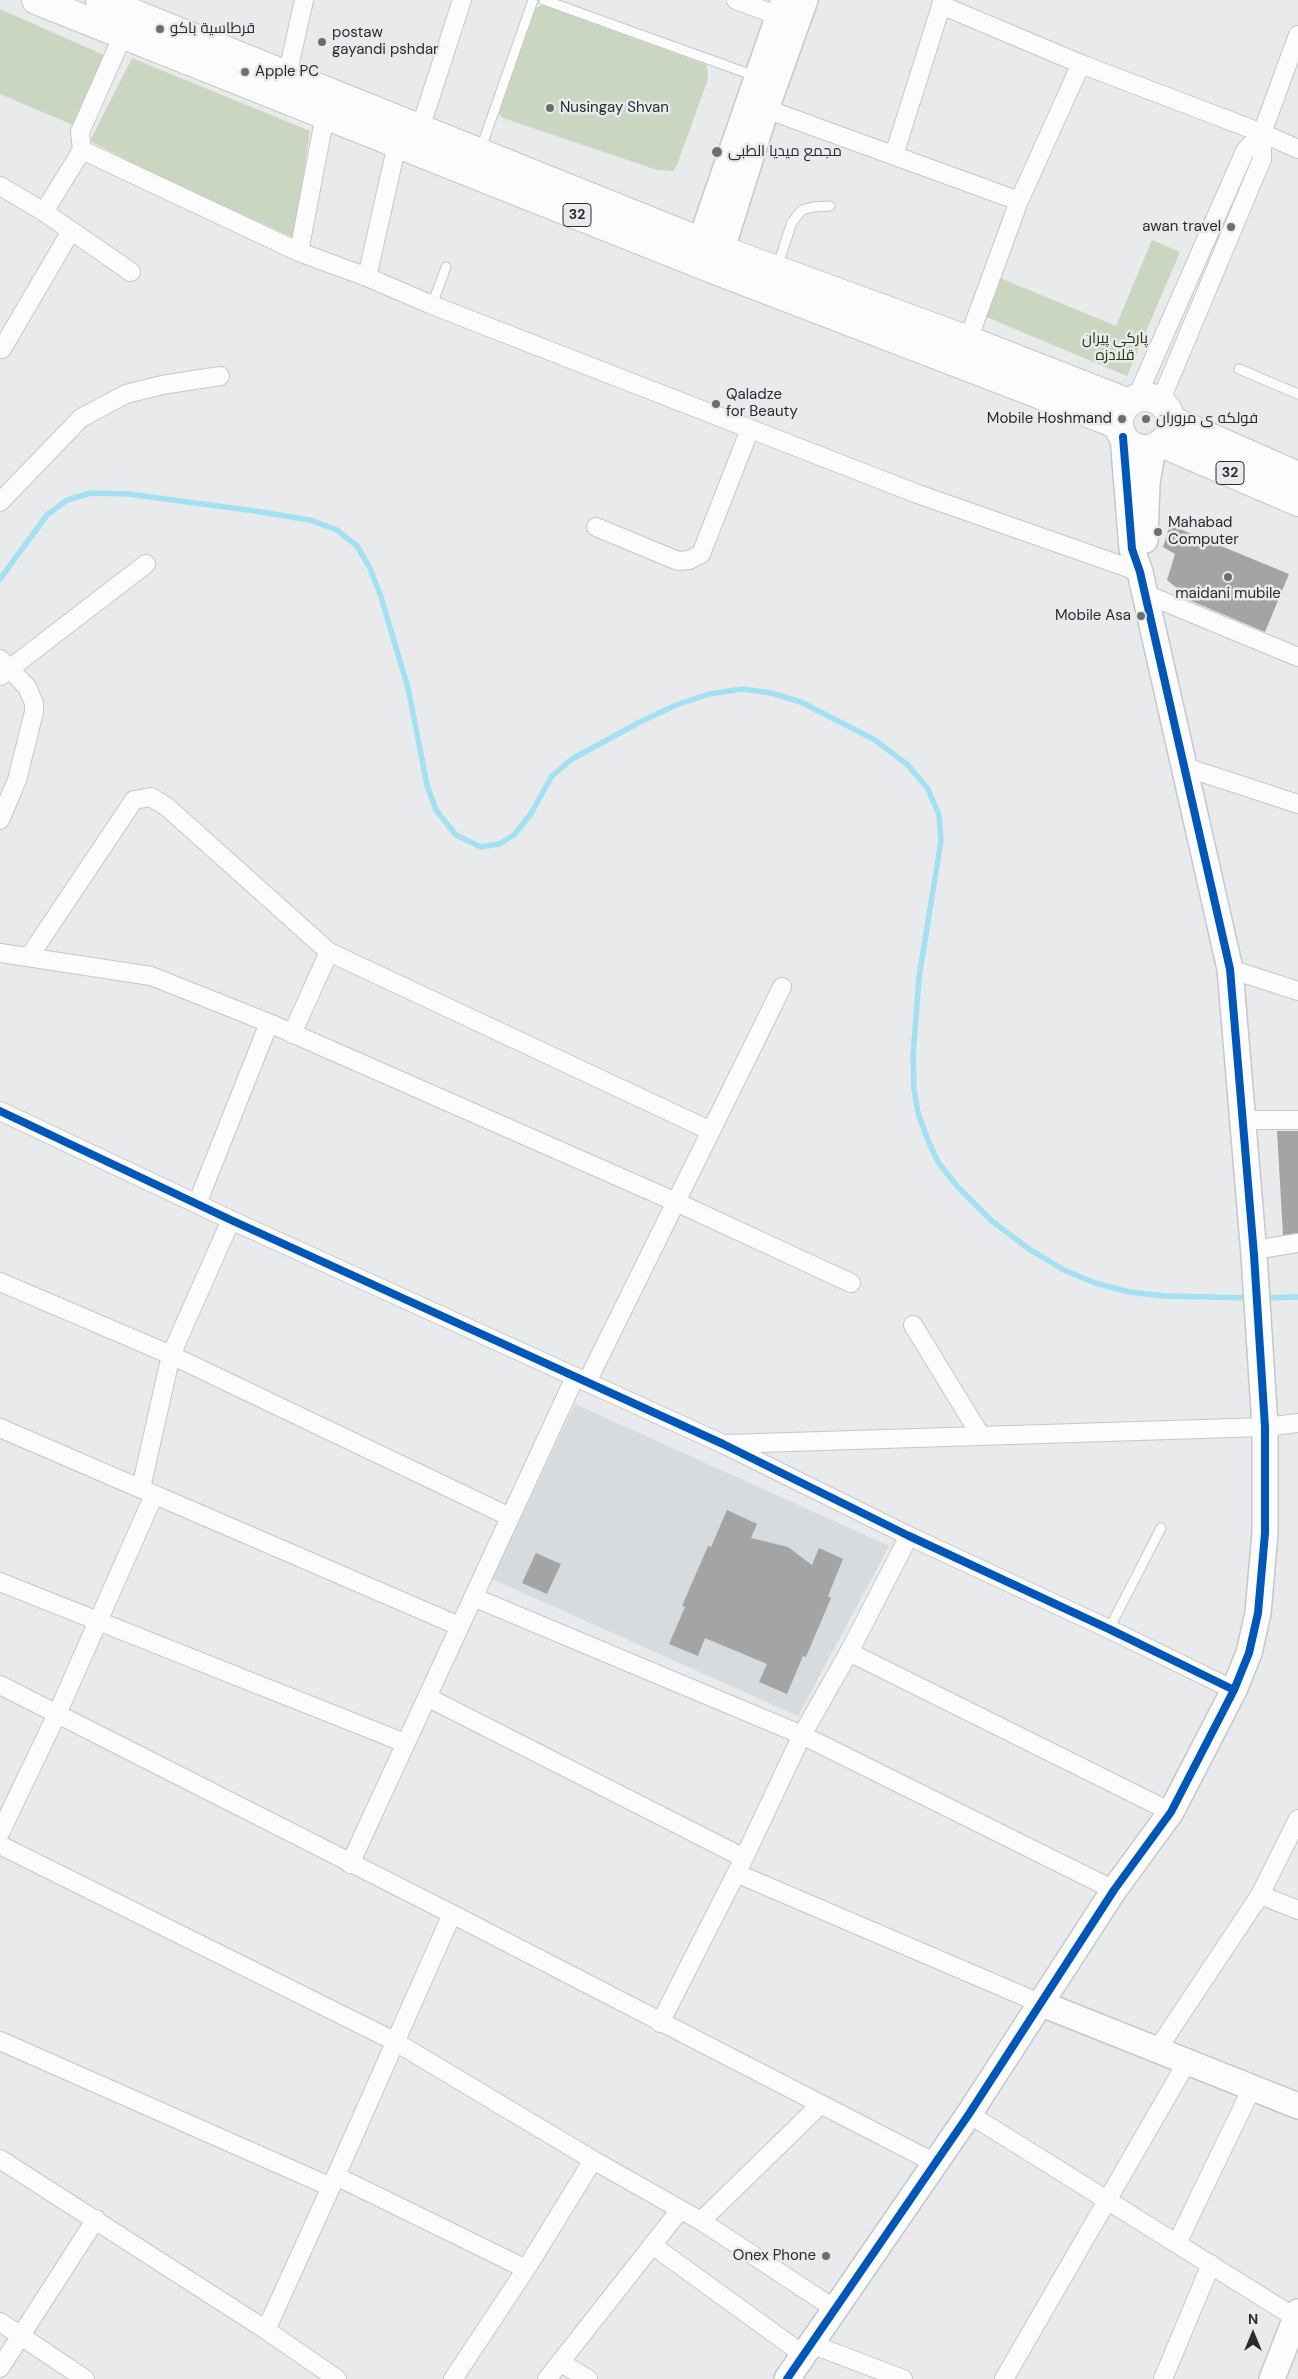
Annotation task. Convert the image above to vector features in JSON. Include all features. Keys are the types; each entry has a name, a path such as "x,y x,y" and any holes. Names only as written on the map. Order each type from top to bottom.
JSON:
{"main road":[{"name":"32","path":"36,0 128,15"},
{"name":"32","path":"100,0 128,15 284,86 708,256 1144,422 1298,476"},
{"name":"32","path":"284,86 325,115 480,153 708,256 776,270 968,340 1144,422 1298,502"}],"street":[{"path":"284,86 304,0"},
{"path":"367,277 408,136 462,0"},
{"path":"708,256 758,77 781,8 736,0"},
{"path":"708,256 766,109 805,0"},
{"path":"894,155 942,3 1081,64 1262,133 1298,149"},
{"path":"44,212 82,150 80,132 128,15"},
{"path":"1144,422 1262,160 1262,133 1298,35"},
{"path":"968,340 1019,201 1081,64"},
{"path":"766,109 1019,201"},
{"path":"300,252 325,115"},
{"path":"787,2379 1042,2004 1114,1890 1171,1812 1234,1690 1249,1653 1258,1612 1263,1574 1265,1533 1265,1426 1254,1252 1230,969 1182,766 1142,582 1147,483 1144,422 1244,151 1262,133"},
{"path":"82,150 300,252 1142,582 1298,657"},
{"path":"0,186 44,212 131,272"},
{"path":"2,349 71,231"},
{"path":"0,502 81,418 126,394 162,384 220,376"},
{"path":"596,526 678,561 689,560 701,554 750,429"},
{"path":"0,820 17,780 34,712 34,703 27,687 3,668 146,564"},
{"path":"1182,766 1298,804"},
{"path":"28,958 134,800 151,798 166,807 329,952 711,1131"},
{"path":"292,1034 329,952"},
{"path":"0,953 152,976 269,1024 676,1202 851,1283"},
{"path":"1230,969 1298,991"},
{"path":"350,1864 510,1517 581,1379 676,1202 782,987"},
{"path":"197,1204 269,1024"},
{"path":"0,1111 231,1220 723,1444 909,1536 1109,1629 1234,1690"},
{"path":"1243,1120 1298,1120"},
{"path":"0,1834 99,1622 148,1491 170,1355 231,1220"},
{"path":"1254,1252 1298,1242"},
{"path":"0,1282 170,1355 510,1517"},
{"path":"912,1325 981,1436"},
{"path":"723,1444 1265,1426 1298,1423"},
{"path":"0,1428 459,1626"},
{"path":"660,2023 740,1866 802,1735 849,1652 909,1536"},
{"path":"0,1582 405,1743"},
{"path":"473,1597 802,1735 1114,1890"},
{"path":"849,1652 1171,1812"},
{"path":"0,1685 452,1914 660,2023 935,2163"},
{"path":"427,1697 740,1866 1042,2004 1298,2106"},
{"path":"1157,2050 1260,1895 1298,1821"},
{"path":"0,1846 394,2041 592,2160 701,2221 835,2310"},
{"path":"1260,1895 1298,1910"},
{"path":"266,2330 334,2182 394,2041 452,1914"},
{"path":"0,2041 334,2182 526,2269"},
{"path":"1004,2379 1188,2062"},
{"path":"1177,2243 1252,2088"},
{"path":"701,2221 820,2105"},
{"path":"968,2114 1297,2315 1272,2379"},
{"path":"0,2159 96,2219 266,2330 337,2379"},
{"path":"452,2379 526,2269 592,2160"},
{"path":"547,2379 680,2210"},
{"path":"0,2368 96,2219"},
{"path":"652,2245 808,2350 903,2379"},
{"path":"1163,2379 1211,2264"},
{"path":"0,2322 85,2379"},
{"path":"560,2362 588,2379"}],"lane":[{"path":"480,153 533,0"},
{"path":"544,0 758,77"},
{"path":"776,270 792,222 802,210 830,206"},
{"path":"432,304 446,267"},
{"path":"1238,369 1297,391"},
{"path":"1109,1629 1161,1528"}],"shaded area":[{"path":"575,1404 889,1546 798,1716 492,1579"}],"green space":[{"path":"542,5 707,65 708,79 677,165 673,171 657,170 503,118 499,114 531,14"},
{"path":"0,9 106,56 73,125 0,94"},
{"path":"132,58 310,131 294,238 156,175 90,141"},
{"name":"پارکی پیران قلادزه","path":"1152,240 1180,252 1127,376 984,316 1000,278 1116,326"}],"building":[{"name":"maidani mubile","path":"1170,525 1289,574 1265,632 1177,595 1178,589 1167,580 1175,554 1163,547"},
{"path":"1277,1131 1298,1131 1298,1233 1283,1235"},
{"path":"727,1510 757,1524 751,1538 788,1547 812,1565 819,1548 843,1559 828,1596 831,1598 806,1657 803,1656 787,1694 759,1682 767,1664 705,1638 698,1656 669,1644 685,1607 682,1606 708,1546 711,1547"},
{"path":"536,1553 561,1564 547,1594 522,1583"}],"waterway":[{"path":"0,579 47,515 67,500 91,493 128,494 255,511 310,520 337,530 357,546 370,568 381,597 408,688 427,785 436,810 456,835 481,847 499,844 514,835 530,815 552,776 572,759 640,722 676,705 709,694 742,689 771,693 801,702 875,740 908,765 928,789 939,815 941,841 919,977 913,1057 914,1089 918,1113 938,1162 957,1186 992,1221 1029,1249 1064,1270 1095,1283 1129,1292 1165,1296 1251,1298"},
{"path":"1263,1298 1298,1297"}],"cycle path":[{"path":"787,2379 969,2114 1114,1890 1171,1812 1234,1690 1249,1653 1258,1613 1265,1533 1265,1427 1254,1255 1230,969 1140,572 1132,549 1123,437"},
{"path":"0,1111 231,1220 723,1444 909,1536 1109,1629 1234,1690"}],"place":[{"name":"قرطاسية باكو","path":"160,29"},
{"name":"postaw gayandi pshdar","path":"322,42"},
{"name":"Apple PC","path":"245,72"},
{"name":"Nusingay Shvan","path":"550,108"},
{"name":"مجمع میدیا الطبی","path":"717,152"},
{"name":"awan travel","path":"1231,227"},
{"name":"Qaladze for Beauty","path":"716,404"},
{"name":"Mobile Hoshmand","path":"1122,419"},
{"name":"فولکه ی مروران","path":"1146,419"},
{"name":"Mahabad Computer","path":"1158,532"},
{"name":"maidani mubile","path":"1228,577"},
{"name":"Mobile Asa","path":"1141,616"},
{"name":"Onex Phone","path":"826,2256"}]}
